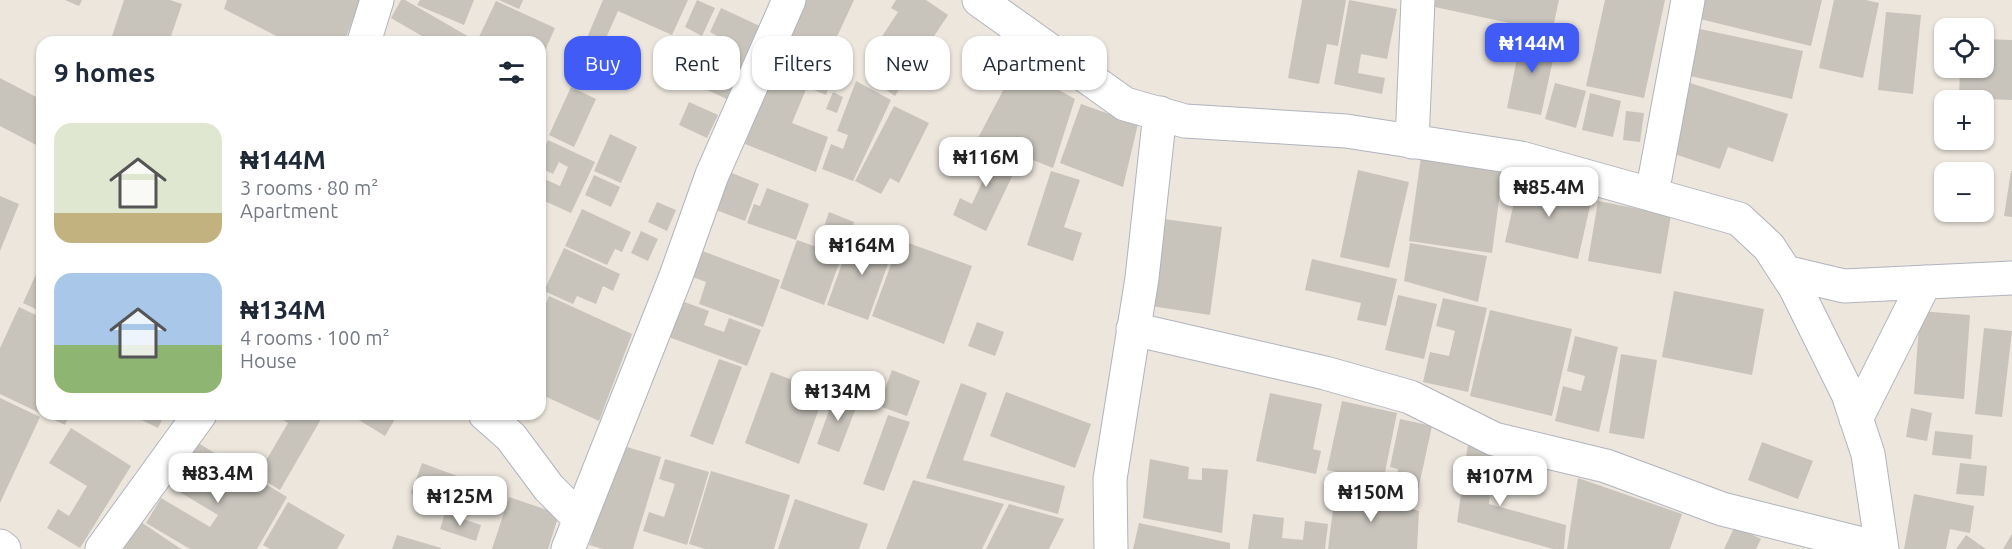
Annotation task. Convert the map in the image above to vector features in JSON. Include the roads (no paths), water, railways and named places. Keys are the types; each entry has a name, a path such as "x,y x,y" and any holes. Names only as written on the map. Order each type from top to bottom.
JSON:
{"street":[{"path":"366,36 377,0"},
{"path":"568,549 676,276 712,175 789,0"},
{"path":"979,0 1125,104 1185,121 1346,131 1521,158 1738,219 1769,247 1821,337 1856,419 1868,454 1882,549 1722,509 1606,466 1494,439 1410,397 1325,373 1133,329"},
{"path":"1412,142 1418,0"},
{"path":"1652,194 1688,0"},
{"path":"1111,549 1110,479 1142,278 1160,113"},
{"path":"1785,272 1844,286 2012,278"},
{"path":"1856,419 1925,282"},
{"path":"102,549 196,420"},
{"path":"492,420 511,437 549,488 580,519"},
{"path":"0,546 4,549"}]}
